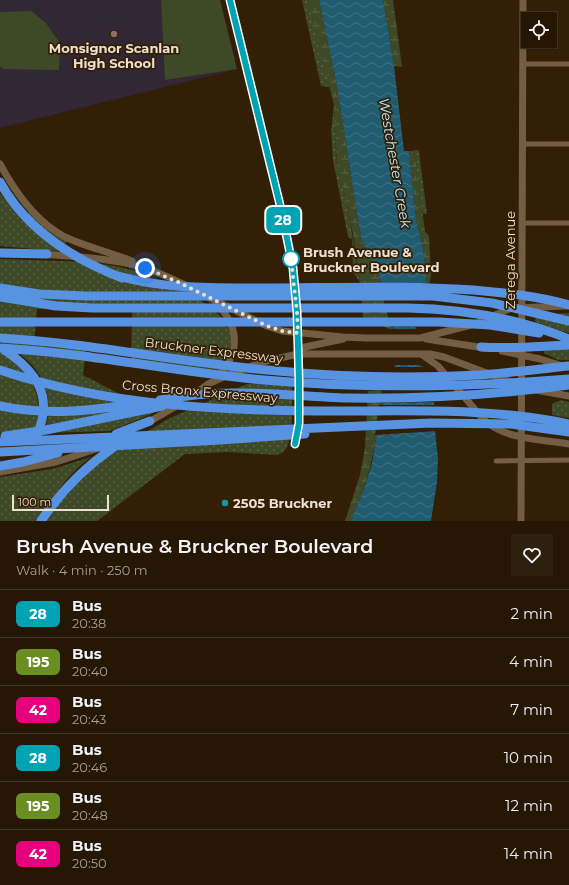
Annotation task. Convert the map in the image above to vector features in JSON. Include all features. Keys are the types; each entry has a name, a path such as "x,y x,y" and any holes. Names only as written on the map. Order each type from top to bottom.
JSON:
{"highway":[{"path":"0,182 14,204 43,234 71,254 94,266 143,285 162,289 230,296"},
{"path":"0,253 47,254"},
{"path":"118,276 152,284 194,288 407,288 465,290 525,295 569,306"},
{"path":"0,288 39,294 80,296 403,295 445,297 505,305 569,321"},
{"path":"0,297 56,306 92,308 444,309 516,321 569,340"},
{"path":"0,322 439,322 514,328 569,340"},
{"name":"Bruckner Expressway","path":"0,338 71,344 242,368 331,375 462,376 569,367"},
{"path":"481,347 506,349 569,345"},
{"path":"0,348 20,361 33,375 40,390 44,407 41,426 31,446 19,456 0,465"},
{"name":"Bruckner Expressway","path":"0,348 75,355 238,377 311,384 434,386 495,384 569,378"},
{"name":"Cross Bronx Expressway","path":"0,370 35,381 82,391 145,401 184,405 285,411 485,412 552,424 569,424"},
{"path":"0,406 37,411 79,412 195,395 228,393 346,398 418,397 508,392 569,385"},
{"path":"0,436 46,430 199,400 232,395 262,394"},
{"path":"0,465 23,462 55,454 150,422"},
{"path":"41,521 63,492 85,468 150,422"},
{"path":"0,452 234,439 476,422"},
{"path":"0,442 410,423 476,422 552,424 569,432"}],"main road":[{"path":"230,0 290,249 297,312 298,354"},
{"name":"Zerega Avenue","path":"522,521 523,0"},
{"path":"0,164 25,203 54,230 76,241 158,272 267,326 282,331 347,338 420,338 516,353 569,367"},
{"path":"0,249 116,262 139,266 158,272"},
{"path":"0,472 47,465 82,455 106,445 150,422 208,384 223,371 234,351 234,335 232,326 224,312 216,303 204,295"},
{"path":"420,338 475,324 511,308 569,306"},
{"path":"298,354 305,347 347,338"},
{"path":"208,384 262,362 298,354 418,353 444,357 530,389 569,396"},
{"path":"418,353 438,366 487,423 501,431 522,437 569,444"}],"street":[{"path":"523,64 569,64"},
{"path":"523,144 569,144"},
{"path":"522,223 569,223"},
{"path":"295,444 299,423 298,354"},
{"path":"496,461 569,460"}],"shaded area":[{"name":"Monsignor Scanlan High School","path":"0,0 220,0 237,69 0,128"}],"green space":[{"path":"161,0 220,0 237,69 165,80"},
{"path":"302,0 308,0 330,87 321,86"},
{"path":"308,0 319,0 336,81 361,238 379,275 394,331 363,317 354,240 337,166 334,105"},
{"path":"383,0 393,0 402,67 394,66"},
{"path":"31,11 46,23 60,43 59,70 3,69 0,66 0,12"},
{"path":"334,105 337,166 348,209 360,282 353,272 352,239 348,237 333,160 331,130"},
{"path":"418,150 427,214 423,214 421,207 415,155 411,151"},
{"path":"409,151 415,155 425,232 429,237 431,276 428,290 419,309 426,273 423,248 416,220"},
{"path":"0,193 21,220 29,213 51,232 67,241 58,251 0,246"},
{"path":"0,259 89,262 120,267 148,275 151,279 189,291 224,319 230,332 231,341 229,355 218,370 131,361 132,309 37,309 34,344 86,350 83,375 150,410 177,402 109,431 48,433 45,429 48,411 47,392 40,375 25,358 0,342"},
{"path":"569,313 569,333 535,322 536,315"},
{"path":"569,348 569,360 558,360 544,353 544,350"},
{"path":"0,352 19,367 32,383 36,392 38,414 36,426 31,430 0,433"},
{"path":"292,380 290,438 288,446 284,452 278,455 229,452 185,454 97,521 45,521 55,507 99,461 168,419 247,384"},
{"path":"384,390 379,424 364,490 351,521 345,521 360,475 365,448 368,391"},
{"path":"561,400 569,402 569,418 552,415 552,404"},
{"path":"91,457 68,479 37,521 0,521 0,477 52,469"}],"water":[{"name":"Westchester Creek","path":"319,0 383,0 394,66 404,151 409,151 416,220 423,248 426,273 425,286 416,314 415,364 434,370 434,422 438,458 437,482 431,521 351,521 364,489 372,463 384,390 396,364 396,337 379,275 361,238 336,81"}],"pier":[{"path":"379,284 425,293 418,314 418,327 391,327"},
{"path":"391,329 418,329 418,365 394,365 394,337"},
{"path":"393,367 430,367 436,369 436,402 380,403 382,390"},
{"path":"379,405 436,405 437,431 375,435"}],"bus line":[{"name":"28","path":"230,0 281,209 293,268 297,312 299,381 299,423 295,444"}],"place":[{"name":"Monsignor Scanlan High School","path":"114,34"},
{"name":"Brush Avenue & Bruckner Boulevard","path":"291,259"},
{"name":"2505 Bruckner","path":"225,503"}],"route":[{"path":"145,268 158,272 267,326 282,331 298,333 291,259"}]}
